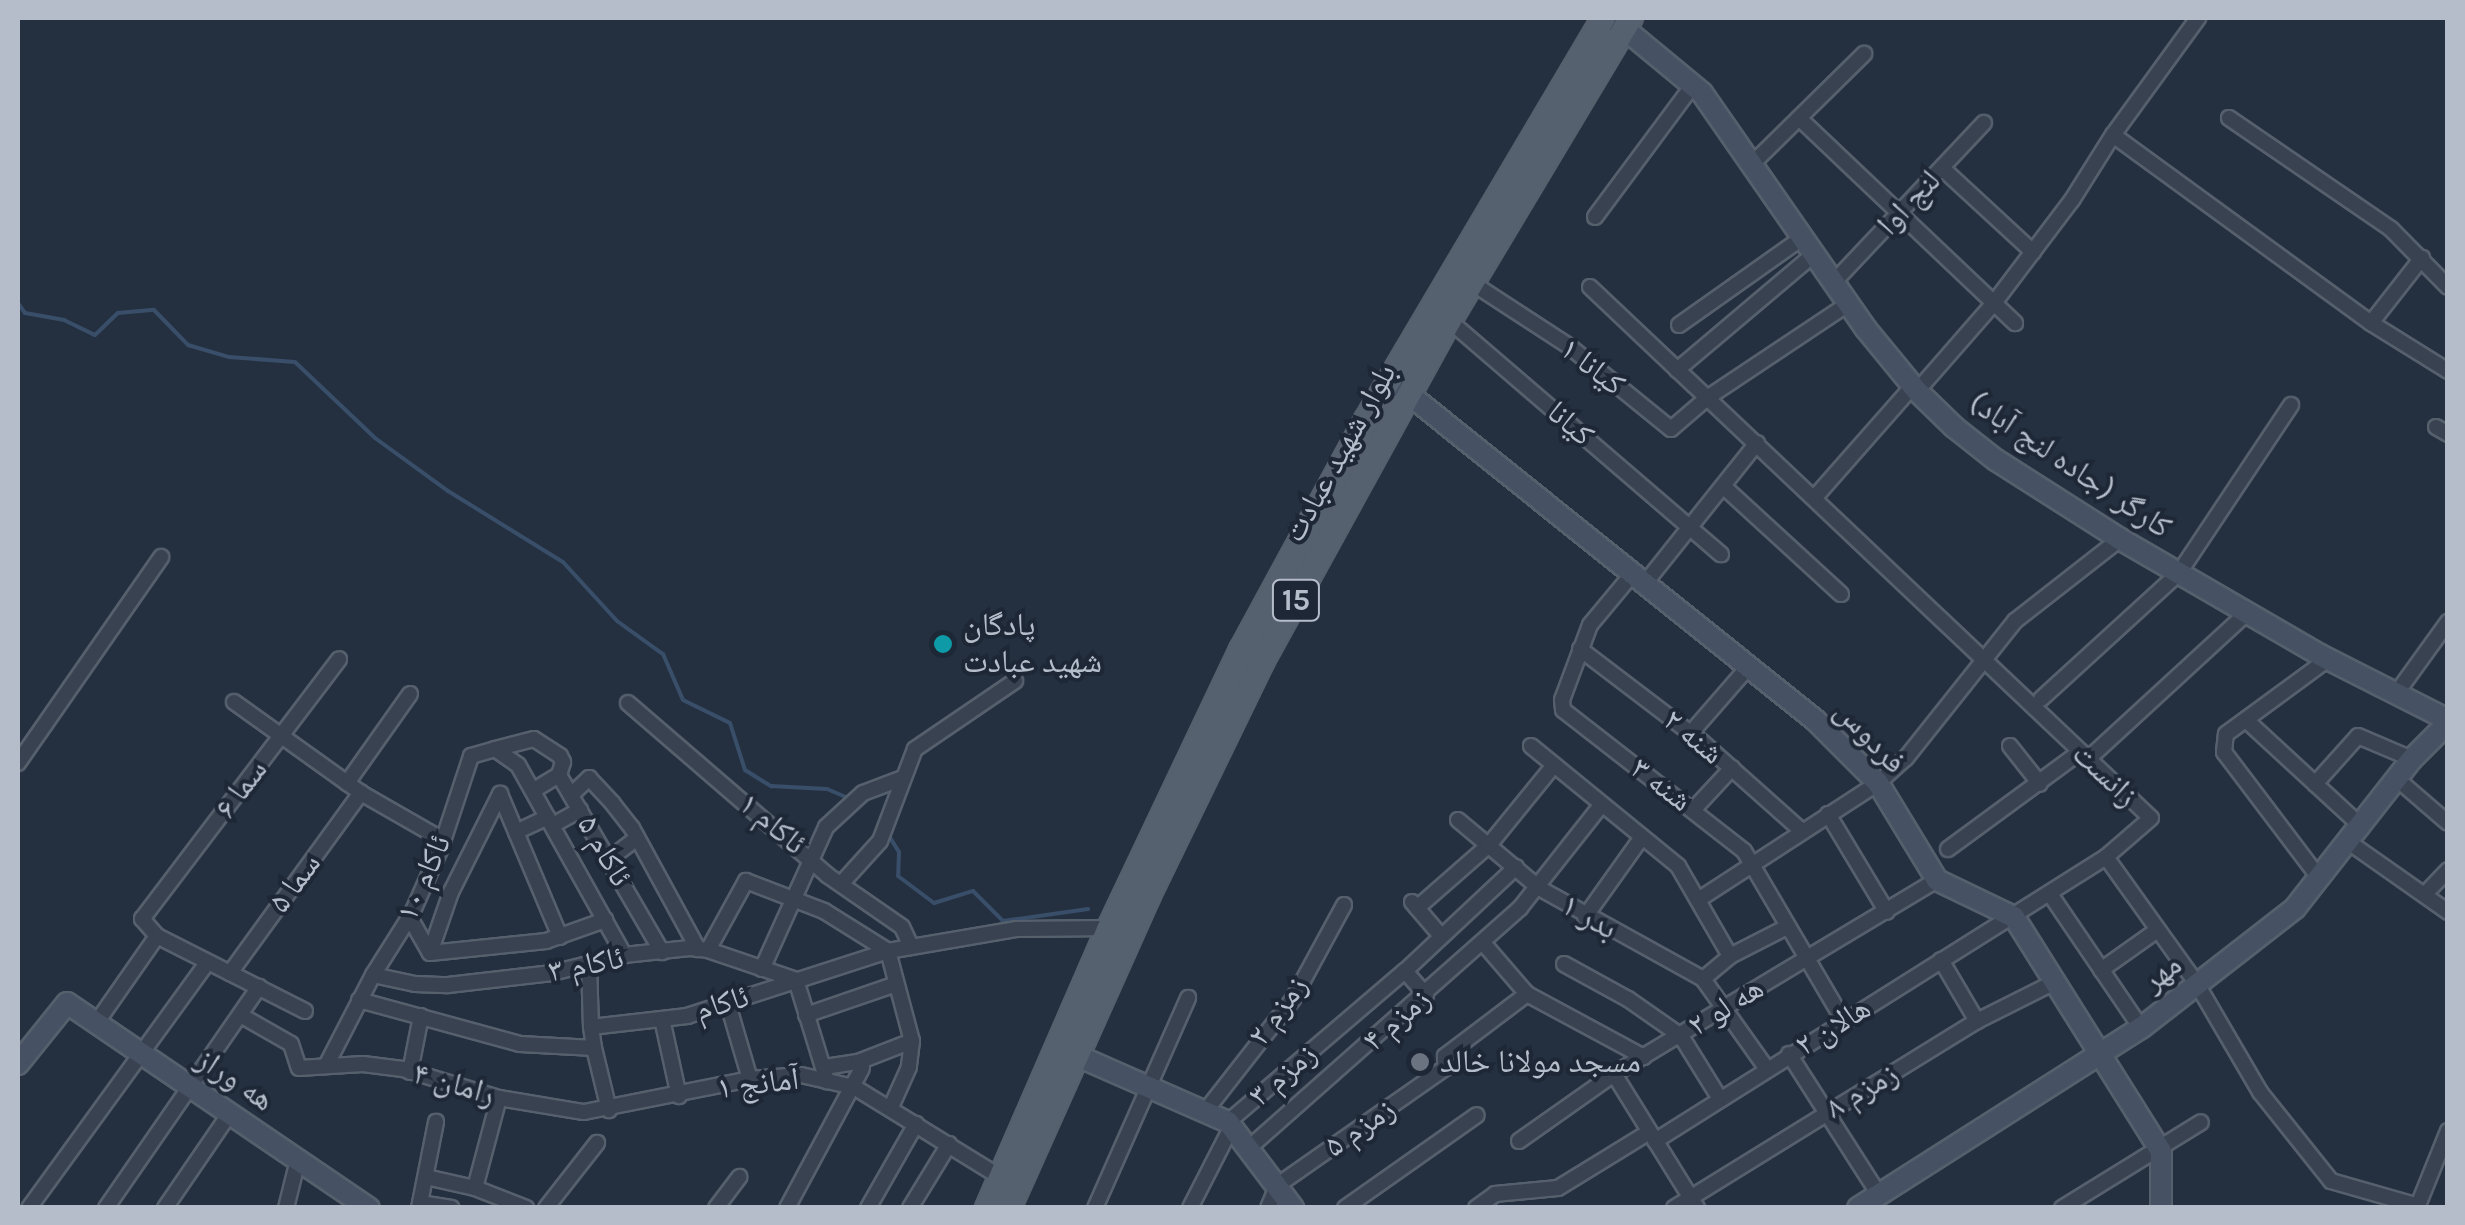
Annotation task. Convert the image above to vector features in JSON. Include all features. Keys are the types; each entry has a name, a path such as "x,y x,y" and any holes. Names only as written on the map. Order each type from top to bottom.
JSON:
{"main road":[{"name":"بلوار شهید عبادت","path":"1009,1208 1148,897 1262,662 1410,393 1441,314 1472,283 1618,20"},
{"name":"بلوار شهید عبادت","path":"986,1208 1109,928 1240,650 1390,380 1441,314 1618,20"},
{"path":"1240,650 1262,662"}],"street":[{"path":"1816,496 1994,303 2072,200 2113,135 2198,18"},
{"name":"کارگر (جاده لنج آباد)","path":"1618,20 1693,85 1753,163 1804,249 1915,389 1996,460 2247,614 2448,722"},
{"path":"1753,163 1864,54"},
{"path":"1595,218 1693,85"},
{"path":"1798,118 2014,323"},
{"path":"2229,118 2391,229 2448,287"},
{"name":"لنج اوا","path":"1833,283 1984,122"},
{"path":"2113,135 2371,322 2448,372"},
{"path":"1942,168 2033,252"},
{"path":"1679,325 1804,249"},
{"path":"1677,370 1804,249"},
{"path":"2371,322 2422,258"},
{"name":"کیانا ۱","path":"1472,283 1570,347 1671,429 1707,398"},
{"name":"زانست","path":"1590,286 1816,496 2151,818 2106,858 2197,984 2260,1092 2331,1182 2417,1207"},
{"path":"1707,398 1848,304"},
{"name":"کیانا","path":"1441,314 1721,554"},
{"name":"فردوس","path":"1390,380 1750,665 1878,783 1937,880"},
{"path":"2041,699 2179,573 2290,406"},
{"path":"1580,649 1590,625 1690,527 1757,444"},
{"path":"1723,486 1841,594"},
{"path":"1698,900 1878,783 1906,758 2015,620 2120,539"},
{"path":"18,763 160,556"},
{"path":"1948,849 2084,756 2247,614"},
{"path":"2396,694 2448,622"},
{"name":"شنه ۳","path":"1580,649 1562,700 1563,710 1744,851 1843,1020"},
{"name":"شنه ۲","path":"1580,649 1732,768 1802,831"},
{"name":"سما ۶","path":"158,936 142,919 339,659"},
{"path":"2320,878 2224,752 2226,734 2328,659"},
{"path":"1690,734 1750,665"},
{"path":"841,884 880,841 915,749 1015,681"},
{"path":"347,784 410,694"},
{"path":"234,702 347,784 444,840"},
{"name":"ئاکام ۱","path":"628,702 841,884 902,927 910,946"},
{"path":"2246,720 2315,784 2356,835 2448,912"},
{"name":"مهر","path":"1858,1208 2141,1028 2296,908 2412,759 2448,722"},
{"path":"2315,784 2358,736 2412,759"},
{"name":"ئاکام ۵","path":"495,749 534,739 560,756 564,762 559,776 662,952"},
{"path":"1531,746 1678,866 1730,956"},
{"path":"2010,746 2040,784"},
{"path":"495,749 518,765 534,790 624,955"},
{"name":"ئاکام ۱۰","path":"326,1066 373,975 410,918 444,840 471,756 495,749"},
{"path":"1440,936 1414,904 1489,845 1554,765"},
{"path":"1694,810 1732,768"},
{"path":"534,790 559,776"},
{"path":"571,795 589,778 636,839 703,950 746,880 824,911 888,951 912,1041 909,1067 891,1107"},
{"path":"762,968 826,827 863,793 903,778"},
{"path":"2397,779 2448,823"},
{"name":"سما ۵","path":"230,973 361,793"},
{"path":"430,953 451,892 489,808 500,794 560,937"},
{"name":"زمزم ۴","path":"1250,1148 1484,944 1539,888 1602,804"},
{"path":"516,832 580,810"},
{"path":"1828,814 1887,912"},
{"name":"بدر ۱","path":"1458,820 1539,888 1584,917 1703,980 1766,1069"},
{"path":"1584,917 1642,837"},
{"path":"608,860 636,839"},
{"name":"هالان ۲","path":"1476,1208 1495,1194 1558,1188 1720,1100 2106,858"},
{"name":"زمزم ۳","path":"1230,1125 1516,867"},
{"path":"2426,893 2448,870"},
{"path":"1937,880 2014,917 2160,1151 2161,1208"},
{"name":"هه لو ۲","path":"1519,1142 1614,1074 1937,880"},
{"path":"2050,894 2141,1028"},
{"name":"زمزم ۲","path":"1204,1113 1293,999 1344,905"},
{"path":"410,918 430,953"},
{"path":"430,953 560,937 605,920"},
{"path":"1703,980 1730,956 1787,927"},
{"name":"ئاکام","path":"590,1028 662,1019 728,1004 910,946 1017,929 1109,928"},
{"path":"2101,970 2156,931"},
{"path":"98,1022 158,936 304,1010"},
{"path":"1484,944 1528,994 1644,1057"},
{"name":"ئاکام ۳","path":"373,975 414,984 448,985 624,955 703,950 796,980"},
{"path":"1941,960 1976,1022"},
{"path":"28,1208 208,963"},
{"path":"588,964 590,1028 609,1110"},
{"path":"1564,964 1628,999 1681,1036 1720,1100"},
{"path":"1405,971 1426,996"},
{"path":"796,980 826,1074 912,1041"},
{"name":"زمزم ۸","path":"1674,1208 1694,1203 1826,1113 1976,1022 2055,982"},
{"path":"806,1015 896,984"},
{"path":"106,1208 259,987"},
{"name":"زمزم ۵","path":"1278,1186 1444,1068 1444,1056 1528,994"},
{"path":"1094,1208 1188,998"},
{"path":"359,1000 520,1044 594,1048"},
{"name":"هه وراز","path":"18,1064 68,1003 298,1160 348,1201 369,1208"},
{"path":"728,1004 750,1080"},
{"name":"رامان ۴","path":"242,1016 291,1044 299,1068 362,1064 410,1072 499,1098 584,1112 609,1110"},
{"path":"410,1072 421,1016"},
{"path":"662,1019 679,1096"},
{"path":"1789,1054 1879,1195"},
{"path":"1080,1056 1230,1125 1293,1208"},
{"path":"787,1208 862,1068"},
{"name":"آمانج ۱","path":"609,1110 750,1080 826,1074 891,1107 1002,1178"},
{"path":"1614,1074 1694,1203"},
{"path":"475,1188 499,1098"},
{"path":"165,1208 230,1113"},
{"path":"1345,1208 1476,1114"},
{"path":"436,1122 420,1205 452,1208"},
{"path":"2062,1208 2160,1151 2201,1122"},
{"path":"868,1208 916,1124"},
{"path":"1190,1208 1230,1125"},
{"path":"2417,1207 2448,1131"},
{"path":"546,1208 597,1143"},
{"path":"910,1208 949,1144"},
{"path":"286,1208 298,1160"},
{"path":"426,1176 475,1188 526,1208"},
{"path":"716,1208 739,1177"},
{"path":"1268,1208 1278,1186"}],"waterway":[{"path":"18,303 25,313 64,320 95,335 118,313 154,310 188,345 229,357 295,362 375,438 448,491 563,562 617,621 663,654 683,700 730,723 745,770 771,786 827,789 848,798"},
{"path":"889,836 899,852 898,876 934,903 973,891 1003,921 1088,909"}],"place":[{"name":"پادگان شهید عبادت","path":"943,644"},
{"name":"مسجد مولانا خالد","path":"1420,1062"}]}
